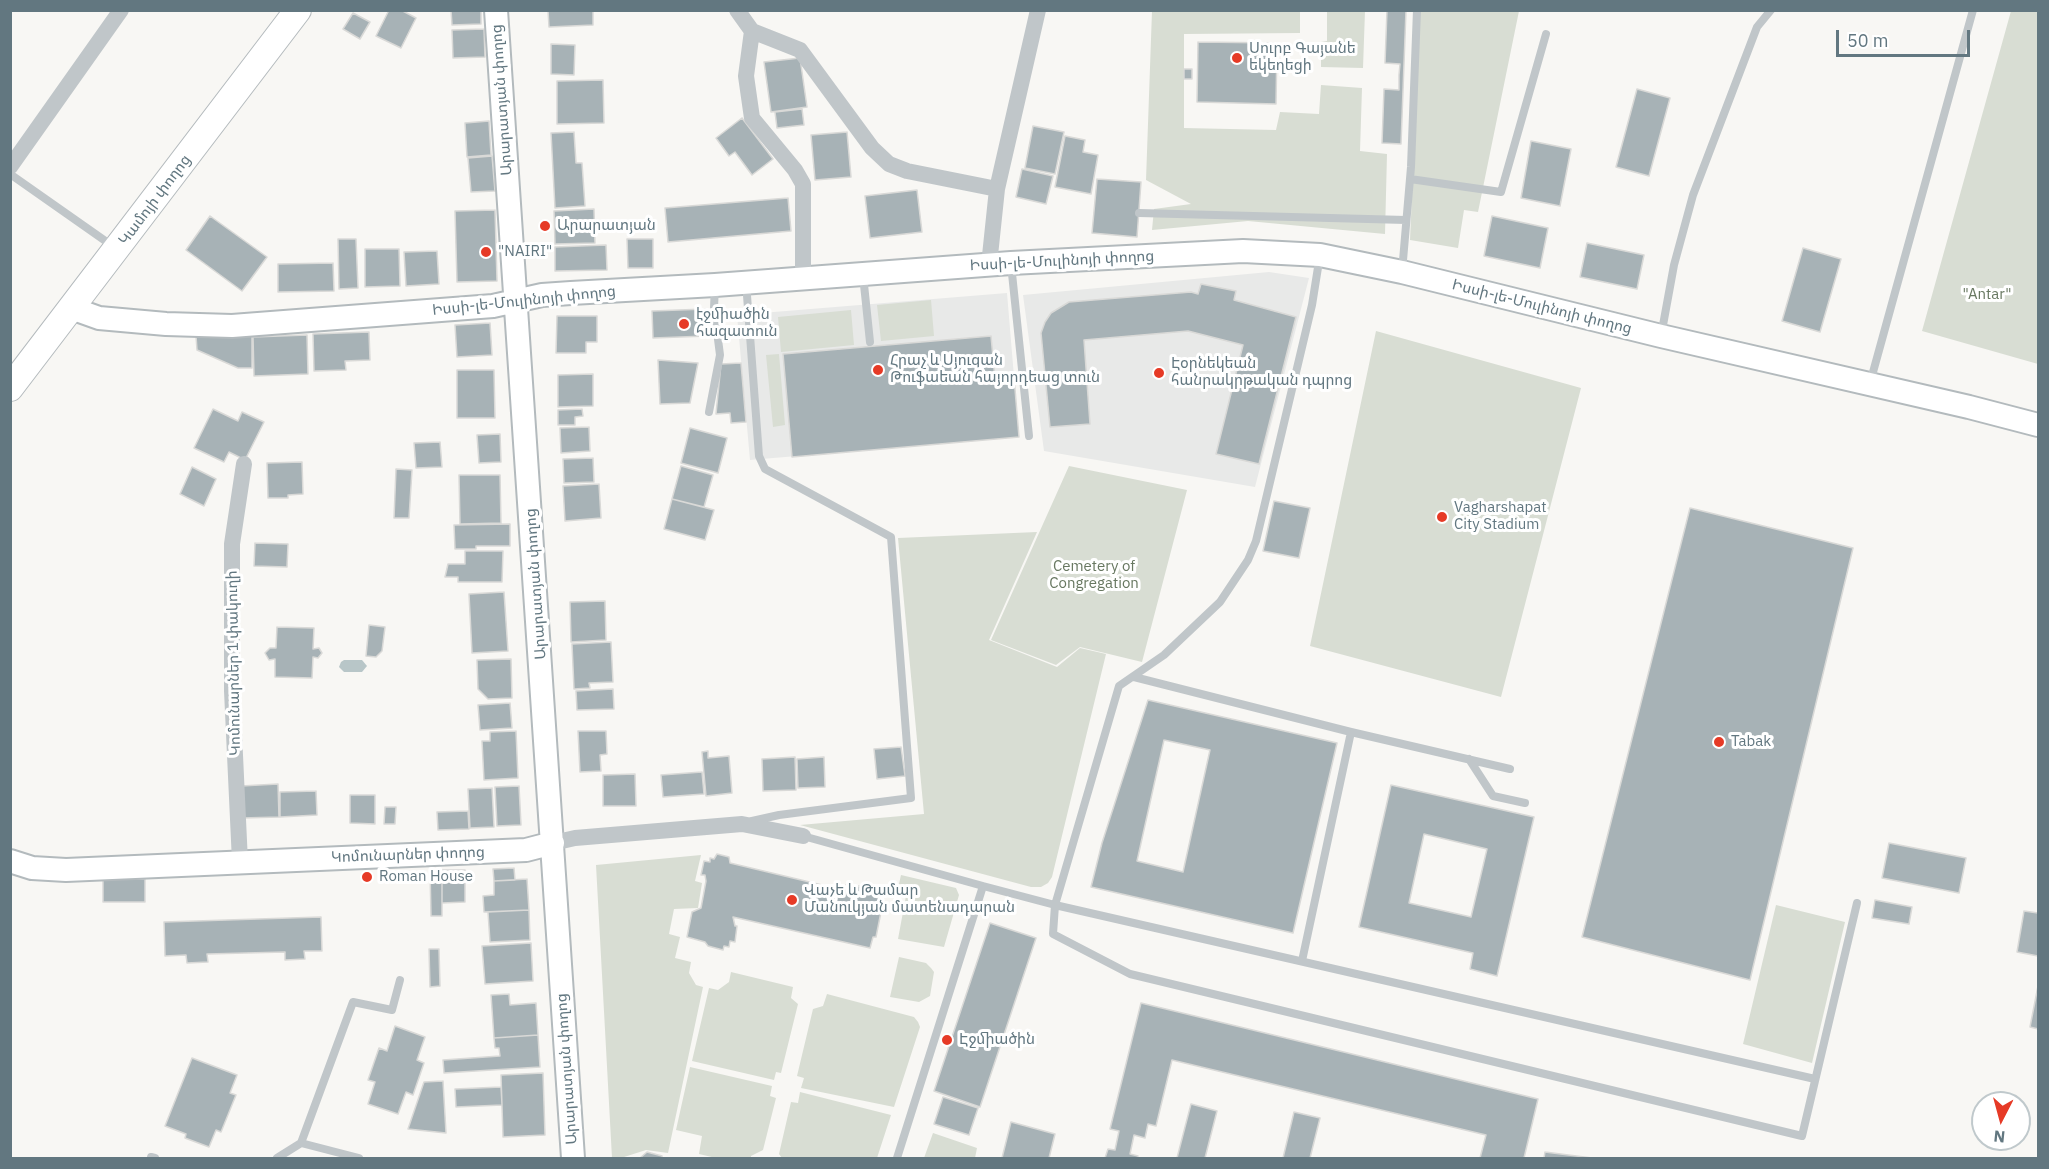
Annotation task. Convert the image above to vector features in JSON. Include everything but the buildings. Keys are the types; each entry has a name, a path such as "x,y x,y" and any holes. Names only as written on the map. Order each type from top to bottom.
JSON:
{"main road":[{"name":"Կամոյի փողոց","path":"10,388 298,10"}],"street":[{"path":"10,167 121,10"},
{"name":"Արարատյան փողոց","path":"496,10 573,1158"},
{"path":"737,10 752,31 800,50 872,148 889,164 907,171 998,189"},
{"path":"1000,264 998,189 1038,10"},
{"path":"752,31 746,76 752,118 795,170 803,184 803,279"},
{"name":"Իսսի-լե-Մուլինոյի փողոց","path":"71,308 99,318 166,324 232,326 493,306 542,296 571,293 1000,264 1244,251 1320,255 1402,272 1660,336 2038,425"},
{"name":"Կոմունարներ 1 փակուղի","path":"240,862 232,691 231,544 244,464"},
{"name":"Կոմունարներ փողոց","path":"10,861 32,868 66,870 526,850 575,838 742,824 803,836"}],"lane":[{"path":"1402,272 1410,179 1417,10"},
{"path":"1660,336 1674,265 1693,195 1757,27 1771,10"},
{"path":"1870,384 1973,10"},
{"path":"1410,179 1501,192 1546,34"},
{"path":"10,174 117,249"},
{"path":"1139,213 1406,220"},
{"path":"1320,255 1310,317 1256,541 1248,560 1220,602 1164,655 1119,686 1055,905 1053,934 1130,974 1802,1136 1857,903"},
{"path":"1000,264 1029,436"},
{"path":"863,275 870,342"},
{"path":"742,824 779,815 911,798 891,537 765,469 759,456 746,282"},
{"path":"709,412 720,355 714,308 715,285"},
{"path":"1134,677 1351,732 1510,769"},
{"path":"1302,961 1351,732"},
{"path":"1469,759 1493,796 1525,803"},
{"path":"803,836 1055,905 1815,1078"},
{"path":"897,1158 983,885"},
{"path":"276,1158 301,1143 353,1002 392,1010 400,980"},
{"path":"301,1143 358,1158"}],"shaded area":[{"name":"Էօրնեկեան հանրակրթական դպրոց","path":"1269,272 1309,278 1255,487 1044,451 1023,295"},
{"name":"Հրաչ և Սյուզան Թուֆաեան հայորդեաց տուն","path":"1007,293 1019,437 750,460 737,315"},
{"path":"344,660 362,660 367,666 362,672 344,672 339,667"}],"green space":[{"path":"1152,11 1300,11 1300,33 1184,34 1184,128 1276,130 1280,112 1319,114 1321,85 1362,88 1360,151 1387,154 1385,234 1248,221 1152,230 1154,209 1191,204 1146,180"},
{"path":"1327,11 1365,11 1363,68 1321,67 1321,42 1327,41"},
{"path":"1420,11 1519,11 1478,212 1464,210 1458,248 1410,240"},
{"name":"\"Antar\"","path":"2011,11 2038,11 2038,364 1922,331"},
{"path":"931,300 934,336 881,341 877,305"},
{"path":"851,310 854,345 781,352 778,317"},
{"name":"Vagharshapat City Stadium","path":"1376,331 1581,388 1501,697 1310,646"},
{"path":"779,354 785,425 773,427 766,355"},
{"name":"Cemetery of Congregation","path":"1069,466 1187,490 1142,662 1080,647 1056,665 991,640"},
{"path":"1037,532 989,640 1057,667 1080,648 1106,654 1052,877 1048,883 1041,887 1031,887 800,825 924,814 898,538"},
{"path":"701,855 695,881 702,883 698,908 674,909 669,934 680,937 675,958 691,962 689,973 696,985 703,987 668,1153 646,1150 621,1158 612,1158 596,865"},
{"path":"901,875 956,888 959,895 944,947 898,939 906,896 897,893"},
{"path":"1776,905 1845,922 1812,1063 1743,1044"},
{"path":"899,957 926,963 931,968 934,972 930,996 919,1002 890,997"},
{"path":"731,972 793,987 791,998 798,1004 781,1073 776,1072 774,1080 692,1061 709,988 718,990 729,982"},
{"path":"827,994 914,1017 918,1022 920,1027 894,1107 801,1088 804,1078 797,1076 813,1009 823,1006"},
{"path":"690,1067 772,1086 770,1096 776,1098 763,1150 751,1158 716,1158 699,1154 702,1136 676,1130"},
{"path":"800,1092 891,1115 877,1158 782,1158 779,1154 791,1102 798,1103"},
{"path":"933,1133 977,1148 975,1158 924,1158"}],"place":[{"name":"Սուրբ Գայանե եկեղեցի","path":"1237,58"},
{"name":"Արարատյան","path":"545,226"},
{"name":"\"NAIRI\"","path":"486,252"},
{"name":"էջմիածին հազատուն","path":"684,324"},
{"name":"Հրաչ և Սյուզան Թուֆաեան հայորդեաց տուն","path":"878,370"},
{"name":"Էօրնեկեան հանրակրթական դպրոց","path":"1159,373"},
{"name":"Vagharshapat City Stadium","path":"1442,517"},
{"name":"Tabak","path":"1719,742"},
{"name":"Roman House","path":"367,877"},
{"name":"Վաչե և Թամար Մանուկյան մատենադարան","path":"792,900"},
{"name":"Էջմիածին","path":"947,1040"}]}
